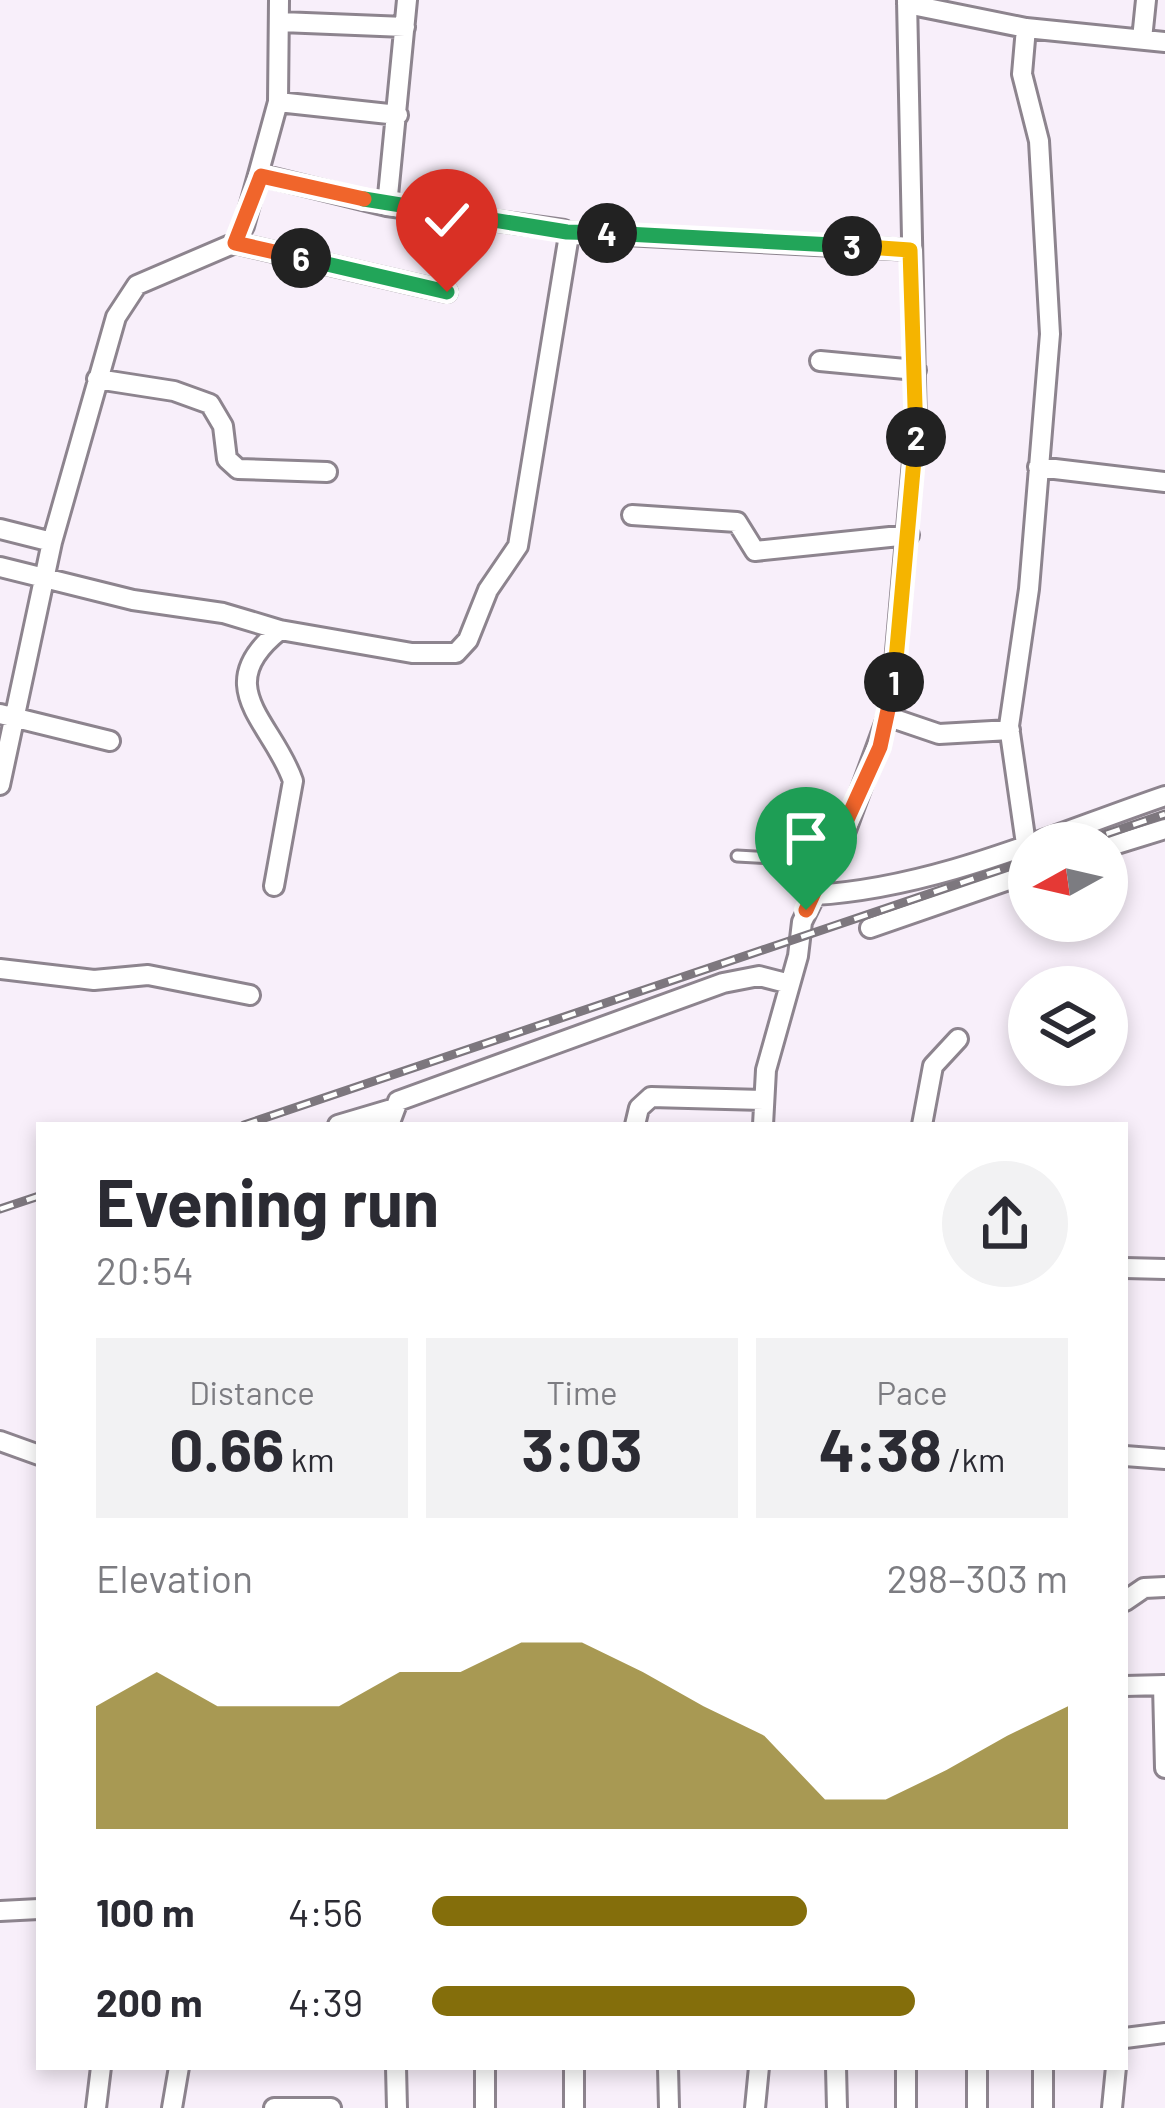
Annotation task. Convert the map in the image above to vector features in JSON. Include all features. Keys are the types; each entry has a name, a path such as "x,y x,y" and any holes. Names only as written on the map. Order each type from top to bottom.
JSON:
{"street":[{"path":"235,243 261,176 278,102 279,0"},
{"path":"388,206 407,0"},
{"path":"1142,39 1146,0"},
{"path":"763,1122 771,1045 802,922 889,716 909,535 916,370 907,2 1026,28 1165,42"},
{"path":"281,22 405,27"},
{"path":"1023,822 1010,730 1029,589 1050,334 1039,141 1022,74 1026,28"},
{"path":"278,102 398,116"},
{"path":"261,176 388,206 567,232 910,250"},
{"path":"0,567 280,629 427,654 456,653 464,646 488,590 518,546 569,244 567,232"},
{"path":"0,785 7,714 52,542 116,317 137,285 235,243 447,292"},
{"path":"820,361 916,370"},
{"path":"97,379 174,391 210,404 223,426 226,459 238,469 327,472"},
{"path":"1038,466 1165,482"},
{"path":"632,515 737,522 755,551 909,535"},
{"path":"0,529 52,542"},
{"path":"274,886 293,781 260,722 246,681 256,653 280,629"},
{"path":"7,714 110,741"},
{"path":"889,716 939,734 1010,730"},
{"path":"1090,822 1165,796"},
{"path":"1128,840 1165,829"},
{"path":"814,895 874,891 1008,850"},
{"path":"870,928 1008,880"},
{"path":"0,969 94,980 148,975 250,995"},
{"path":"358,1122 390,1117 406,1098 723,983 759,976 790,984"},
{"path":"923,1122 933,1066 958,1039"},
{"path":"636,1122 644,1100 650,1097 763,1100"},
{"path":"1128,1268 1165,1269"},
{"path":"0,1441 36,1455"},
{"path":"1128,1456 1165,1459"},
{"path":"1128,1599 1144,1588 1165,1587"},
{"path":"1128,1686 1164,1685 1165,1768"},
{"path":"0,1911 36,1909"},
{"path":"1128,2038 1165,2033"},
{"path":"96,2108 101,2070"},
{"path":"172,2108 178,2070"},
{"path":"396,2070 397,2108"},
{"path":"485,2070 485,2108"},
{"path":"574,2070 574,2108"},
{"path":"668,2070 669,2108"},
{"path":"755,2108 759,2070"},
{"path":"836,2070 837,2108"},
{"path":"906,2070 906,2108"},
{"path":"976,2108 977,2070"},
{"path":"1043,2070 1043,2108"},
{"path":"1113,2108 1116,2070"},
{"path":"274,2108 331,2108"}],"lane":[{"path":"737,856 831,862"}],"railway":[{"path":"1128,827 1165,814"},
{"path":"253,1122 1008,867"},
{"path":"0,1209 36,1197"}],"route":[{"path":"447,292 235,243 261,176 388,206 567,232 910,250 916,376 914,485 891,707 845,833 806,910"}]}
